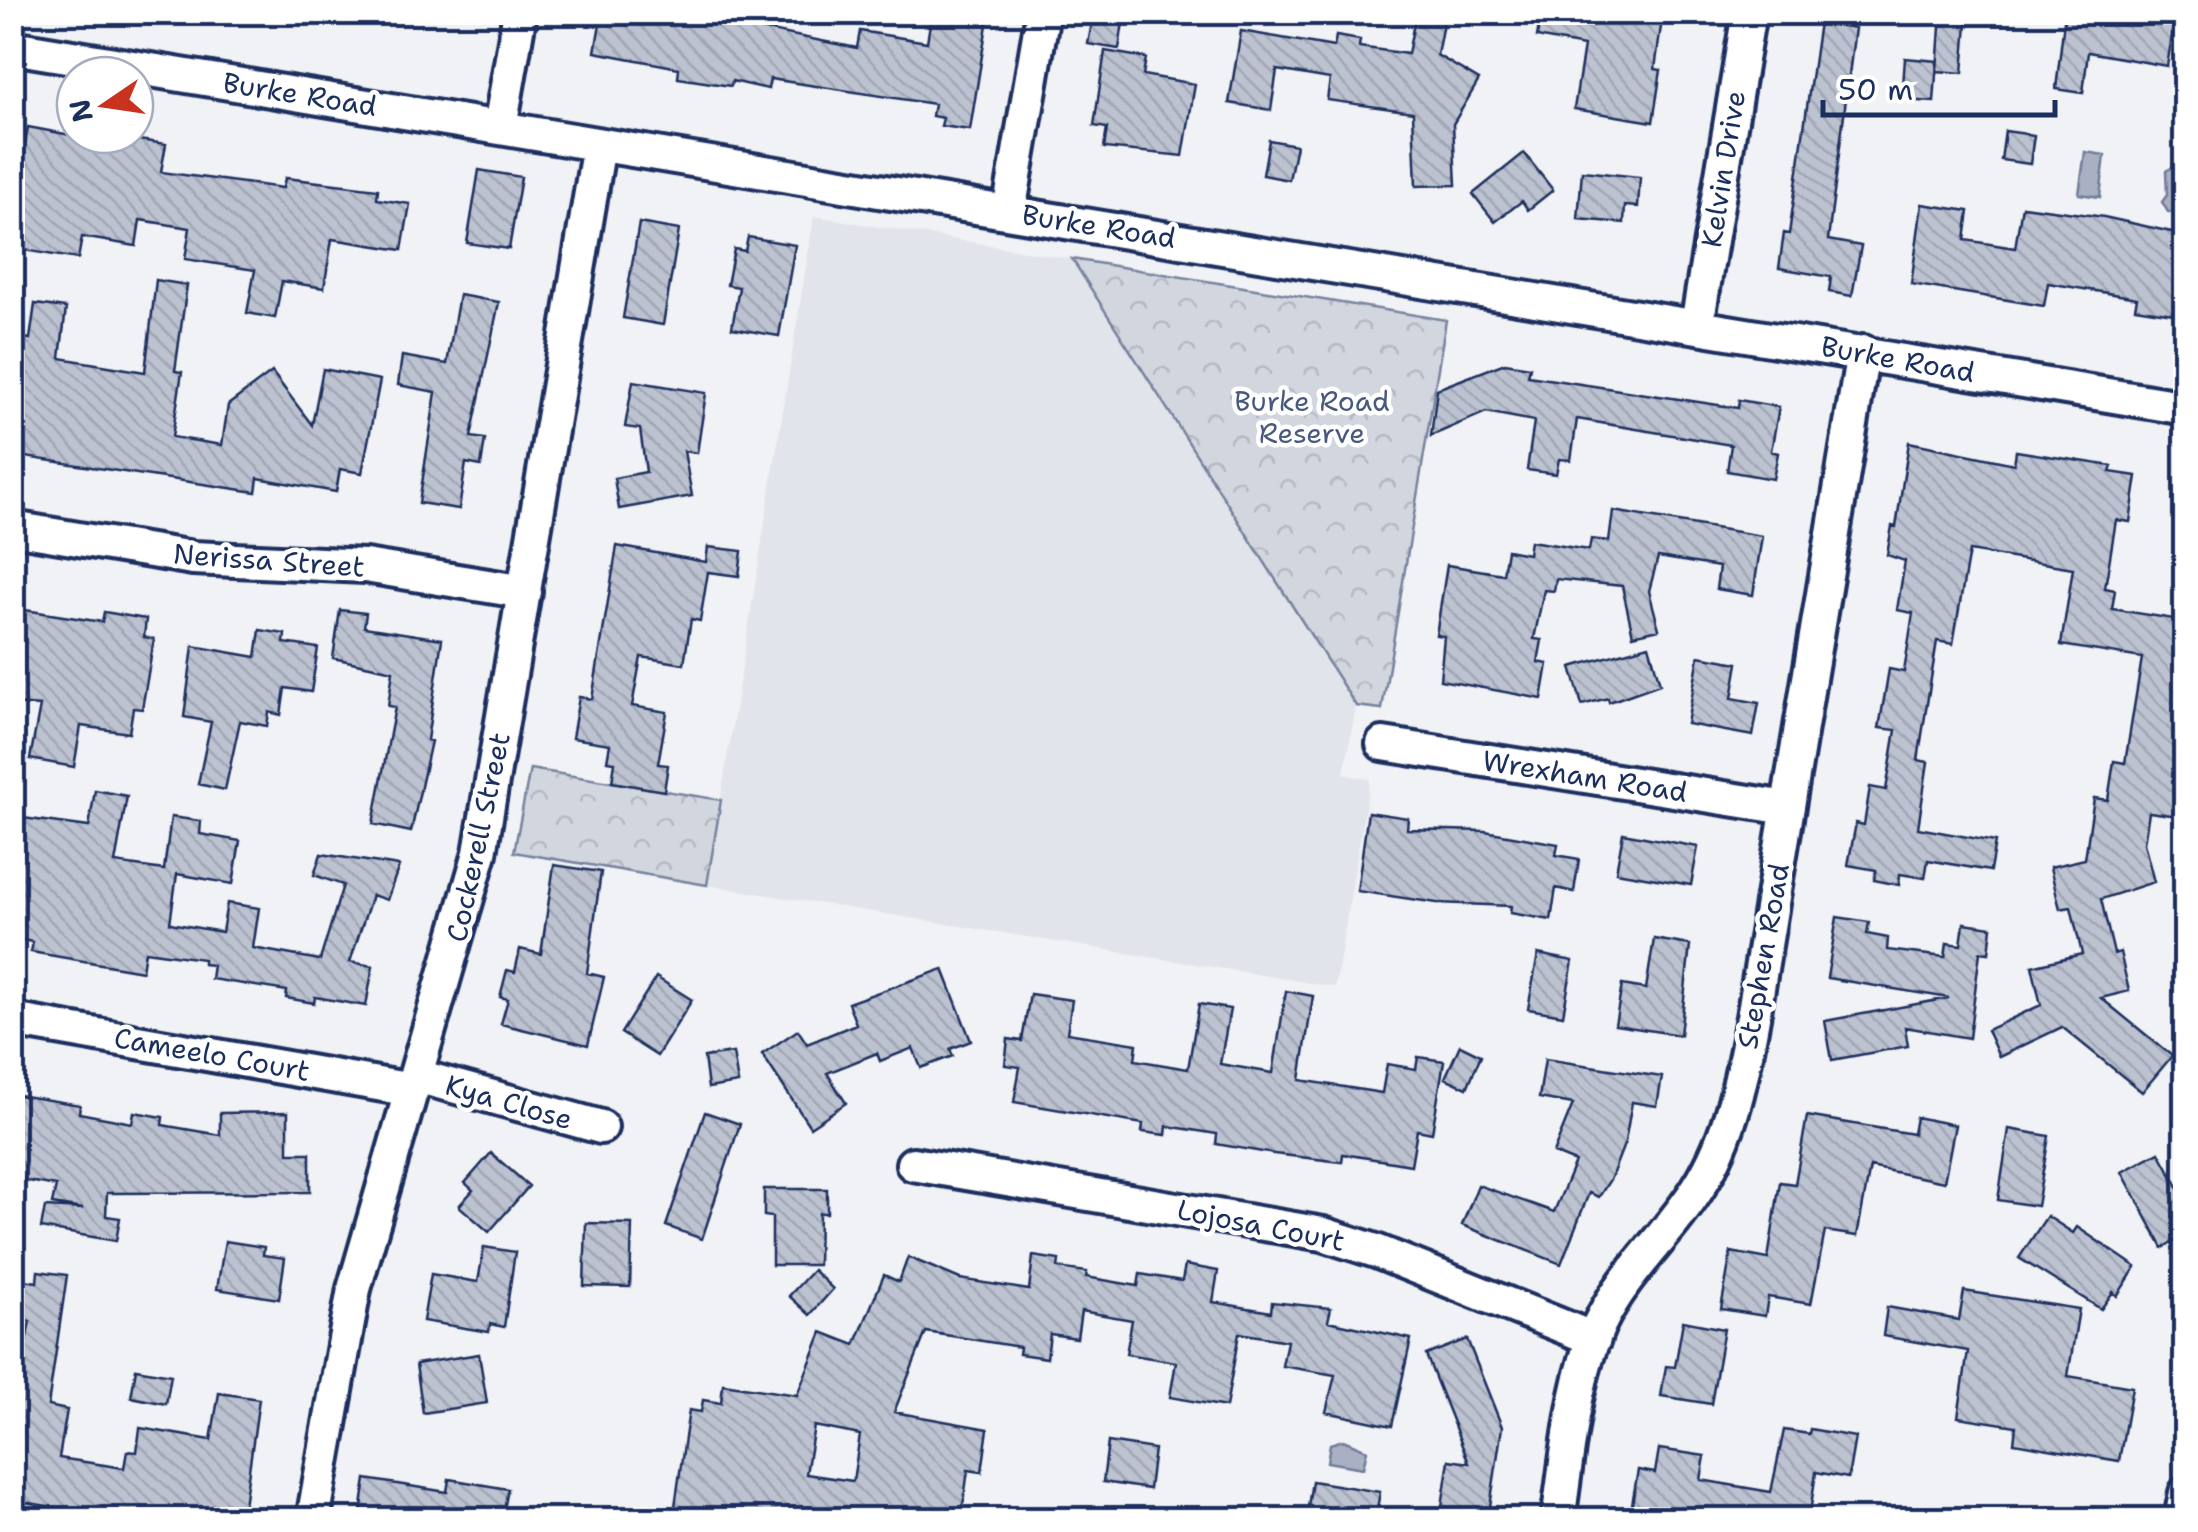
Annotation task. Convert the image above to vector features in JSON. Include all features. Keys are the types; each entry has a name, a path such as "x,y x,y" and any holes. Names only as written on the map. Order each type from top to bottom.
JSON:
{"street":[{"path":"500,127 520,12"},
{"path":"1010,212 1042,12"},
{"name":"Kelvin Drive","path":"1697,325 1749,12"},
{"name":"Burke Road","path":"12,48 2186,408"},
{"name":"Cockerell Street","path":"313,1520 354,1289 480,853 599,145"},
{"name":"Stephen Road","path":"1558,1520 1580,1390 1594,1339 1627,1278 1699,1188 1721,1142 1746,1054 1863,352"},
{"name":"Nerissa Street","path":"12,528 193,558 365,566 525,592"},
{"name":"Wrexham Road","path":"1384,744 1787,808"},
{"name":"Cameelo Court","path":"12,1020 415,1083"},
{"name":"Kya Close","path":"415,1083 601,1127"},
{"name":"Lojosa Court","path":"913,1164 1323,1234 1376,1250 1594,1339"},
{"path":"2181,1520 2186,1493"}],"shaded area":[{"path":"814,216 1072,259 1356,706 1344,774 1370,779 1335,987 707,885"}],"green space":[{"name":"Burke Road Reserve","path":"1072,259 1446,320 1382,709 1356,706"},
{"path":"530,769 721,800 707,885 514,852"}],"water":[{"path":"2085,152 2105,155 2100,197 2079,194"},
{"path":"2173,167 2185,169 2180,214 2168,212 2162,202 2167,195 2166,171"},
{"path":"1343,1440 1367,1450 1363,1468 1327,1462 1330,1444"}],"building":[{"path":"602,12 743,12 741,25 857,48 860,31 927,42 932,12 989,12 970,130 941,126 943,118 932,116 934,104 770,79 768,89 732,81 731,86 678,78 679,68 595,52"},
{"path":"1416,12 1445,12 1437,55 1479,80 1453,124 1456,185 1416,186 1413,112 1327,100 1330,79 1277,70 1271,110 1229,103 1241,31 1334,47 1336,36 1360,40 1359,47 1408,54"},
{"path":"1541,12 1584,18 1584,12 1663,12 1655,69 1661,70 1653,122 1574,109 1584,46 1537,37"},
{"path":"1941,12 1968,12 1963,73 1937,71"},
{"path":"2065,12 2176,12 2167,66 2088,52 2083,93 2056,89"},
{"path":"1093,17 1123,22 1119,49 1088,44"},
{"path":"1819,22 1855,28 1828,240 1861,246 1852,296 1829,292 1831,277 1779,268 1784,233 1789,234"},
{"path":"1105,51 1146,58 1143,75 1195,84 1183,156 1104,148 1107,128 1094,126"},
{"path":"1905,58 1937,61 1934,102 1902,100"},
{"path":"28,127 55,132 55,155 155,155 155,142 166,144 161,172 283,188 285,178 378,189 377,199 410,204 402,250 332,239 324,288 282,281 275,318 247,313 255,270 185,259 190,228 140,220 136,246 82,237 78,259 12,248 12,218"},
{"path":"2005,131 2034,135 2030,164 2001,160"},
{"path":"1269,140 1296,145 1289,180 1263,175"},
{"path":"1524,153 1553,190 1528,210 1522,201 1495,222 1473,194"},
{"path":"479,170 521,177 509,249 467,243"},
{"path":"1582,171 1640,177 1638,207 1625,206 1624,223 1578,219"},
{"path":"1922,204 1969,211 1965,240 2015,248 2022,206 2104,217 2185,235 2178,279 2186,280 2186,316 2135,308 2137,298 2048,283 2044,306 1911,284"},
{"path":"639,223 679,230 663,325 623,318"},
{"path":"748,237 795,245 779,336 732,328 739,287 727,285 734,249 745,251"},
{"path":"156,280 187,285 175,371 182,372 172,437 222,445 228,405 272,372 312,425 323,369 380,380 362,473 340,469 336,492 258,478 256,492 12,455 12,336 30,339 35,304 66,308 60,358 145,372"},
{"path":"459,295 499,302 471,437 485,439 481,466 466,463 459,509 419,503 436,392 398,385 402,356 447,364"},
{"path":"1505,363 1530,367 1528,376 1738,408 1739,400 1779,407 1771,451 1778,453 1773,479 1727,471 1731,445 1577,419 1571,460 1559,459 1556,474 1527,470 1534,421 1486,412 1431,436 1437,389"},
{"path":"633,381 706,393 697,453 684,451 692,496 619,509 614,478 646,472 640,429 625,427"},
{"path":"1909,442 2014,464 2016,451 2112,466 2110,472 2137,476 2130,522 2116,520 2105,588 2115,590 2112,609 2186,621 2186,817 2149,812 2144,843 2154,882 2101,899 2114,954 2120,952 2129,991 2101,998 2172,1056 2142,1092 2062,1027 1999,1057 1987,1030 2041,1005 2032,966 2082,954 2071,907 2060,909 2050,867 2085,859 2094,798 2108,800 2114,761 2125,763 2142,658 2061,645 2073,568 1969,551 1953,644 1937,641 1918,760 1928,762 1918,828 1995,842 1990,871 1928,860 1925,878 1900,874 1899,885 1874,880 1876,870 1848,865 1856,823 1864,825 1870,787 1886,790 1896,730 1879,728 1889,669 1904,672 1913,613 1897,610 1905,561 1887,555 1892,526 1896,527"},
{"path":"1613,511 1762,536 1753,595 1716,589 1719,567 1658,557 1649,591 1659,629 1633,635 1622,586 1556,579 1554,591 1544,590 1534,639 1542,640 1538,662 1548,664 1542,699 1440,680 1444,636 1436,635 1447,565 1503,574 1507,550 1528,554 1530,541 1589,550 1591,539 1609,541"},
{"path":"617,546 706,562 708,547 742,551 739,576 708,572 700,621 691,619 684,664 641,657 632,706 667,712 658,764 668,765 664,791 612,782 615,762 607,761 610,744 572,738 579,697 592,699"},
{"path":"12,608 102,622 104,612 146,619 144,637 154,639 142,709 133,708 129,733 81,726 74,767 30,759 40,706 12,704"},
{"path":"340,610 366,613 364,627 442,639 427,740 431,741 411,832 373,824 395,707 388,706 393,671 333,658"},
{"path":"260,630 285,634 284,643 318,648 311,692 285,688 281,715 269,712 267,726 240,721 225,790 198,784 211,722 184,717 193,646 256,657"},
{"path":"1649,645 1660,684 1609,702 1608,698 1582,705 1571,667"},
{"path":"1699,656 1738,663 1732,698 1759,703 1753,736 1687,724"},
{"path":"95,790 127,796 115,863 164,870 171,817 201,821 200,834 240,841 233,884 177,874 170,923 222,932 227,903 259,908 253,948 320,960 343,885 314,875 321,854 399,866 387,900 372,895 350,962 373,966 366,1006 315,997 314,1003 286,998 287,991 211,979 213,965 203,964 203,959 145,951 142,971 31,952 33,942 12,938 15,817 89,827"},
{"path":"1368,812 1408,818 1407,829 1485,831 1558,844 1556,855 1579,859 1574,892 1556,888 1551,920 1510,913 1511,906 1437,903 1357,891"},
{"path":"1623,833 1698,847 1691,885 1616,872"},
{"path":"554,865 601,872 587,973 604,977 588,1045 501,1024 508,999 500,997 507,970 515,972 520,949 541,954"},
{"path":"1837,917 1869,922 1867,934 1888,938 1887,950 1945,957 1947,943 1961,945 1964,923 1992,927 1989,953 1980,952 1969,1038 1905,1027 1908,1046 1832,1060 1825,1021 1949,998 1827,978"},
{"path":"1654,939 1690,945 1680,1035 1615,1025 1622,985 1646,989"},
{"path":"1538,954 1573,961 1563,1015 1528,1009"},
{"path":"943,969 971,1041 950,1049 953,1056 921,1068 913,1048 880,1061 877,1053 827,1073 846,1103 810,1127 762,1054 798,1030 807,1044 856,1024 848,1003"},
{"path":"656,977 692,1000 657,1056 621,1033"},
{"path":"1286,991 1313,996 1300,1080 1382,1093 1387,1064 1416,1069 1418,1057 1444,1061 1432,1133 1417,1130 1411,1165 1343,1154 1342,1162 1274,1154 1216,1144 1217,1134 1167,1126 1166,1135 1142,1132 1143,1124 1014,1102 1020,1067 1005,1065 1008,1039 1022,1041 1030,994 1072,1000 1067,1033 1137,1044 1135,1060 1188,1069 1199,1004 1230,1009 1220,1064 1273,1073"},
{"path":"1460,1045 1481,1055 1467,1088 1445,1078"},
{"path":"733,1053 738,1083 708,1088 704,1057"},
{"path":"1545,1059 1662,1077 1657,1106 1632,1102 1625,1142 1611,1178 1599,1197 1589,1193 1561,1264 1462,1225 1478,1185 1554,1212 1575,1162 1553,1153 1573,1104 1539,1098"},
{"path":"12,1094 80,1105 79,1113 132,1123 134,1112 163,1117 162,1125 220,1135 220,1113 288,1112 288,1153 310,1153 310,1192 107,1193 106,1216 120,1218 116,1241 41,1228 45,1207 83,1209 52,1204 56,1186 12,1178"},
{"path":"705,1112 740,1124 702,1239 666,1226"},
{"path":"1807,1116 1913,1134 1916,1117 1955,1125 1944,1182 1870,1167 1857,1236 1825,1231 1811,1304 1768,1297 1765,1316 1721,1309 1731,1252 1768,1259 1780,1182 1795,1184"},
{"path":"2009,1129 2049,1136 2037,1206 1998,1200"},
{"path":"2159,1152 2186,1201 2186,1235 2163,1248 2122,1172"},
{"path":"491,1153 529,1186 489,1232 459,1206 473,1190 465,1183"},
{"path":"764,1189 827,1189 827,1213 819,1213 818,1265 772,1265 772,1217 764,1216"},
{"path":"2047,1216 2073,1233 2077,1227 2136,1267 2117,1296 2113,1292 2101,1309 2019,1258"},
{"path":"586,1223 632,1224 630,1287 584,1286"},
{"path":"225,1241 264,1247 263,1255 285,1258 279,1299 217,1289"},
{"path":"484,1247 515,1252 504,1327 490,1324 489,1332 423,1321 431,1274 478,1282"},
{"path":"1033,1256 1059,1260 1058,1268 1087,1272 1086,1277 1138,1286 1140,1274 1182,1281 1185,1265 1218,1271 1213,1302 1271,1312 1272,1302 1331,1308 1328,1321 1411,1339 1392,1426 1326,1412 1335,1375 1282,1366 1287,1341 1239,1333 1226,1407 1170,1397 1176,1362 1126,1354 1132,1320 1081,1311 1077,1338 1050,1334 1047,1358 1019,1354 1020,1347 926,1332 894,1412 988,1429 982,1472 968,1470 961,1520 673,1520 689,1410 701,1412 703,1400 721,1403 723,1384 797,1395 822,1332 855,1345 884,1275 899,1282 908,1257 960,1279 1029,1290","holes":["814,1426 860,1435 853,1481 806,1474"]},
{"path":"813,1270 833,1289 810,1315 789,1296"},
{"path":"38,1271 67,1275 48,1406 67,1410 59,1458 124,1468 127,1451 137,1452 140,1428 211,1440 219,1393 259,1399 242,1520 81,1520 82,1512 12,1500 12,1366 21,1367 30,1321 12,1318 12,1278 37,1282"},
{"path":"1964,1291 2079,1309 2068,1376 2132,1387 2119,1461 2014,1443 2016,1426 1958,1417 1968,1351 1883,1336 1887,1307 1959,1320"},
{"path":"1683,1321 1724,1329 1711,1404 1661,1396 1666,1366 1675,1367"},
{"path":"1467,1339 1502,1427 1488,1520 1440,1520 1449,1460 1469,1463 1426,1355"},
{"path":"479,1354 487,1403 423,1413 416,1364"},
{"path":"136,1369 171,1375 166,1404 131,1397"},
{"path":"1810,1429 1855,1437 1848,1478 1816,1472 1809,1520 1688,1520 1631,1510 1638,1470 1655,1473 1659,1449 1705,1456 1701,1480 1771,1492 1784,1430 1809,1434"},
{"path":"1108,1442 1154,1449 1149,1489 1103,1482"},
{"path":"366,1479 447,1492 449,1479 508,1489 502,1520 360,1520"},
{"path":"1312,1481 1380,1492 1375,1520 1306,1520"}]}
